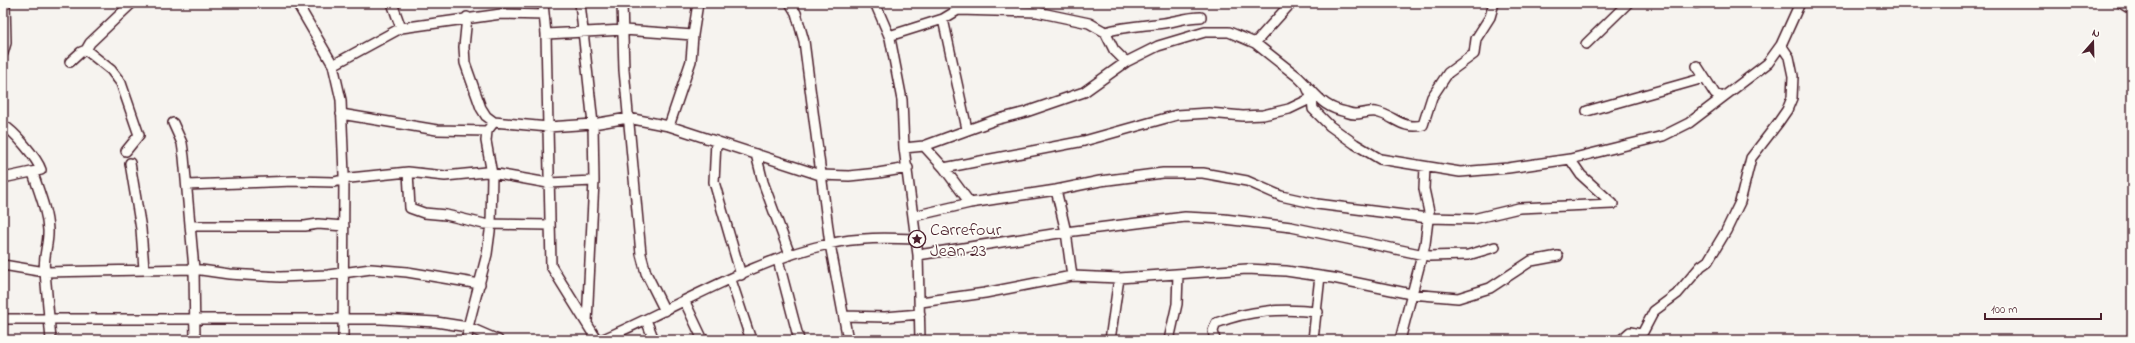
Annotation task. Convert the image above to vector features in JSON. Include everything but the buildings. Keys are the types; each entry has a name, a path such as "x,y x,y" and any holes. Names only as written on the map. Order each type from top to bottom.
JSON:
{"street":[{"path":"3,53 6,42 5,3"},
{"path":"70,62 81,52 86,50 90,43 132,3"},
{"path":"297,3 333,66 341,100 344,181 343,340"},
{"path":"392,3 401,28"},
{"path":"543,3 546,34 548,183 551,266 597,340"},
{"path":"580,3 593,124 594,181 587,322"},
{"path":"622,3 624,70 641,254 646,273 665,311"},
{"path":"669,126 691,61 692,35 698,3"},
{"path":"790,3 796,13 804,41 830,244 848,340"},
{"path":"875,3 889,36 902,100 904,148 917,239 920,340"},
{"path":"1256,43 1291,3"},
{"path":"904,148 924,146 967,129 1026,112 1084,92 1126,62 1158,46 1206,32 1229,32 1256,43 1306,85 1325,105 1352,114 1374,112 1411,127 1423,124 1432,97 1448,73 1474,54 1476,39 1490,17 1494,3"},
{"path":"1586,44 1628,3"},
{"path":"1306,85 1312,98 1313,109 1330,126 1354,144 1380,159 1460,172 1508,168 1570,159 1663,136 1688,123 1768,63 1781,45 1800,3"},
{"path":"2121,3 2132,10"},
{"path":"889,36 943,19 958,10 1037,12 1089,23 1105,32 1114,50 1126,62"},
{"path":"333,66 401,28 501,14 544,15"},
{"path":"1105,32 1128,26 1142,26 1182,18 1201,17"},
{"path":"467,18 464,47 465,63 481,108 486,116 494,122 548,127 593,124 628,118 669,126 820,175 849,176 878,174 908,168"},
{"path":"943,19 967,129"},
{"path":"546,34 624,30 692,35"},
{"path":"1621,340 1630,332 1642,334 1654,311 1677,294 1687,277 1708,261 1728,226 1740,202 1751,158 1778,123 1792,98 1792,67 1789,57 1781,45"},
{"path":"86,50 111,70 125,92 126,101 139,135 126,151"},
{"path":"1697,66 1715,94 1723,97"},
{"path":"1587,111 1704,78"},
{"path":"944,168 1084,141 1177,114 1209,112 1243,116 1263,115 1289,109 1312,98"},
{"path":"341,114 437,130 488,131"},
{"path":"467,340 468,327 487,254 491,224 492,174 486,142 488,131 494,122"},
{"path":"173,123 182,143 187,185 194,269 196,340"},
{"path":"3,125 10,129 40,166 41,170 3,178"},
{"path":"716,141 714,182 741,275"},
{"path":"924,146 944,168 970,203"},
{"path":"756,154 763,182 790,255"},
{"path":"914,216 970,203 1056,190 1100,180 1164,173 1203,173 1247,181 1281,196 1317,204 1428,218 1473,219 1519,208 1614,204 1581,175 1570,159"},
{"path":"130,163 141,229 144,269"},
{"path":"1400,340 1410,294 1422,255 1428,218 1424,189 1425,167"},
{"path":"187,185 344,181 408,172 445,176 486,172 548,183 594,181"},
{"path":"408,172 412,210 491,224 549,225"},
{"path":"32,173 42,198 48,230 47,250 44,266 51,340"},
{"path":"1056,190 1066,232 1072,276"},
{"path":"918,255 1066,232 1185,217 1224,219 1291,227 1422,255 1457,257 1495,247"},
{"path":"190,226 318,224 344,226"},
{"path":"602,340 741,275 790,255 830,244 872,238 917,239"},
{"path":"920,302 984,293 1072,276 1119,278 1247,269 1286,271 1320,276 1410,294 1458,298 1490,288 1531,261 1558,256"},
{"path":"778,260 799,340"},
{"path":"3,264 45,272 194,269 229,274 280,277 344,274 360,270 384,270 480,284"},
{"path":"1169,340 1178,304 1178,274"},
{"path":"1313,340 1318,312 1320,276"},
{"path":"1110,340 1119,278"},
{"path":"732,280 751,340"},
{"path":"685,302 704,340"},
{"path":"1215,340 1213,331 1216,323 1233,317 1261,311 1290,309 1318,312"},
{"path":"844,316 885,317 920,314"},
{"path":"3,319 344,319 436,322 468,327 498,340"},
{"path":"646,320 654,340"}],"place":[{"name":"Carrefour Jean 23","path":"917,239"}]}
